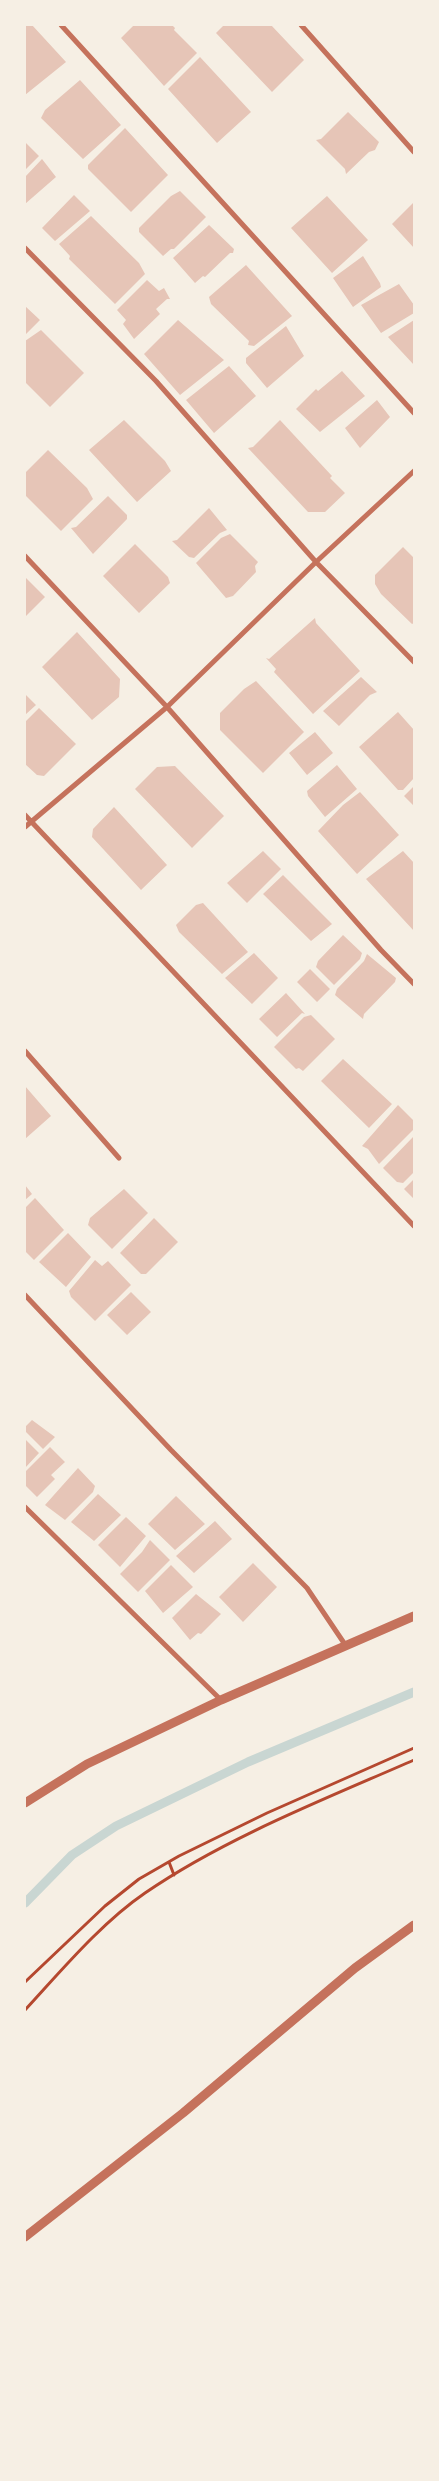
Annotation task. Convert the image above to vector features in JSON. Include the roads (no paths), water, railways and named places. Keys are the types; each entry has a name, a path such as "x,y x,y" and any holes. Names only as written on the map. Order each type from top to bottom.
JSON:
{"street":[{"path":"61,25 414,414"},
{"path":"301,25 414,152"},
{"path":"25,248 156,381 316,562 414,662"},
{"path":"25,827 167,707 316,562 414,471"},
{"path":"25,556 167,707 381,950 414,984"},
{"path":"25,815 414,1226"},
{"path":"25,1051 119,1158"},
{"path":"25,1295 170,1450 307,1588 346,1646"},
{"path":"25,1507 221,1700"},
{"path":"25,1803 87,1764 221,1700 414,1616"},
{"path":"25,2237 183,2113 354,1968 414,1925"}],"waterway":[{"path":"25,1903 72,1855 116,1826 248,1762 414,1692"}]}
